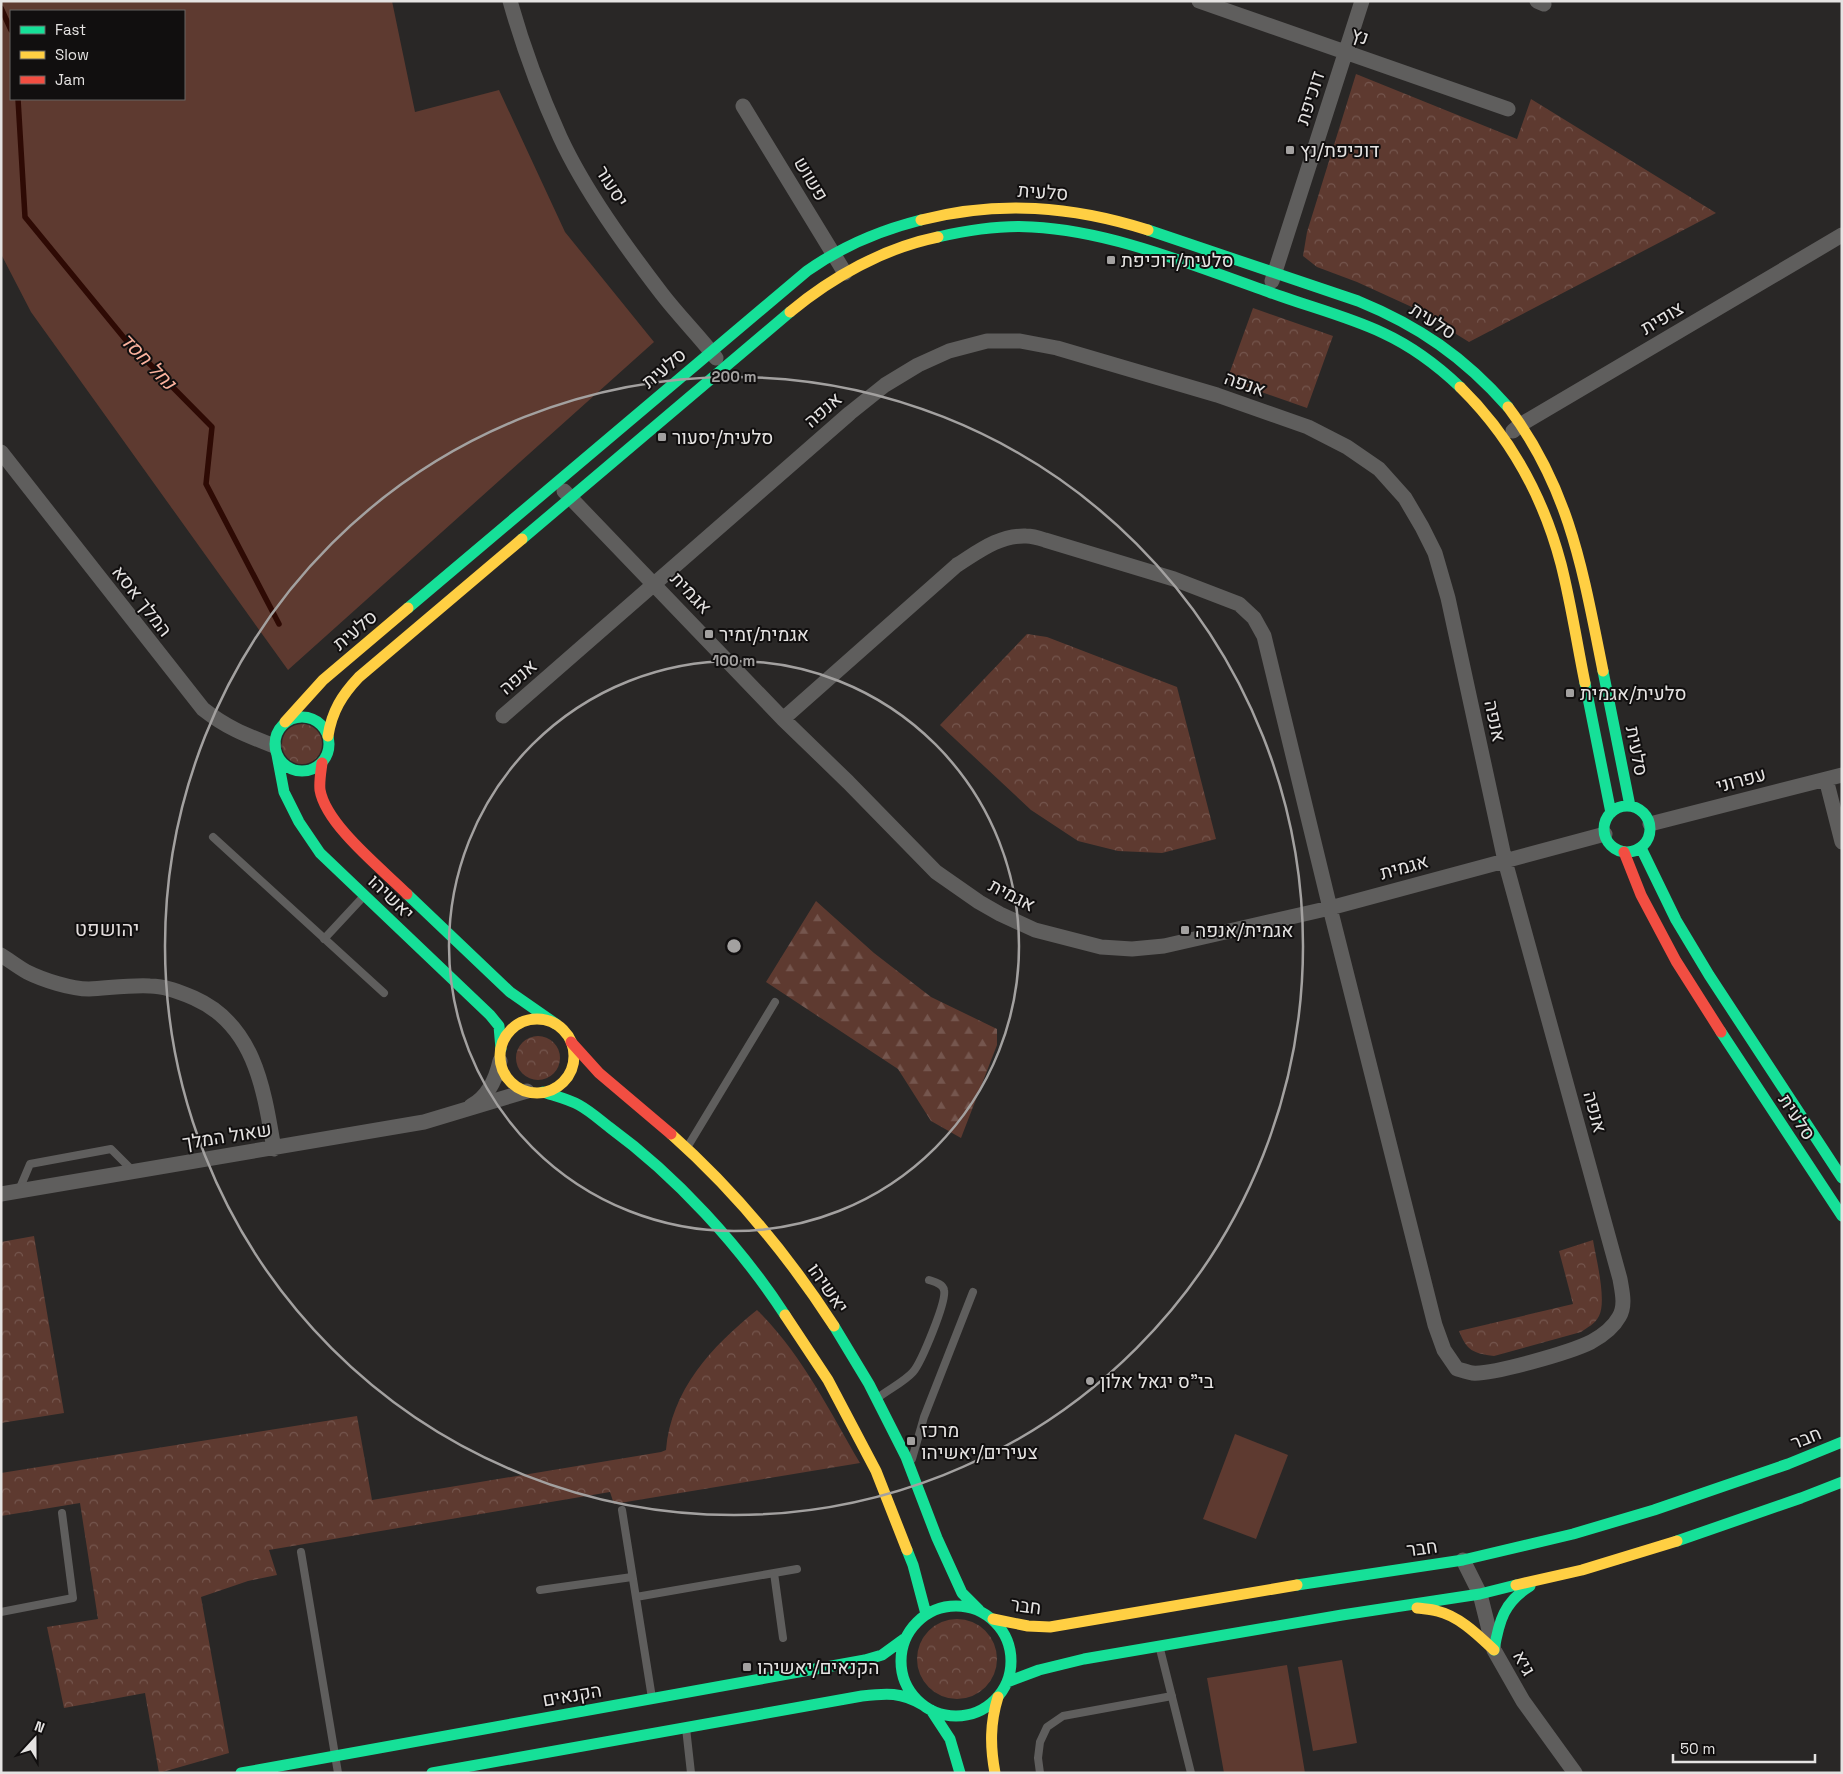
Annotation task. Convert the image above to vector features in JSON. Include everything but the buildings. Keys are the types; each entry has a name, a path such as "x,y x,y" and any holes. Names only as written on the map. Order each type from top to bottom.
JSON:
{"street":[{"name":"יסעור","path":"510,1 520,35 561,138 590,191 622,240 663,296 724,367"},
{"name":"נץ","path":"1199,1 1508,109"},
{"name":"דוכיפת","path":"1268,292 1362,1"},
{"name":"פשוש","path":"743,106 845,273"},
{"name":"סלעית","path":"285,722 323,680 797,279 852,245 888,229 928,217 965,210 1001,206 1035,207 1067,210 1124,223 1358,301 1392,315 1419,330 1443,346 1471,369 1494,393 1520,425 1534,446 1560,499 1580,559 1630,806"},
{"name":"סלעית","path":"328,736 330,718 337,702 359,677 809,296 861,264 896,249 933,237 968,230 1034,227 1064,230 1119,242 1351,321 1383,333 1408,347 1457,384 1505,438 1541,507 1560,564 1612,813"},
{"name":"צופית","path":"1505,438 1520,425 1842,235"},
{"name":"אנפה","path":"503,716 850,413 885,385 918,364 949,352 987,341 1020,342 1057,348 1217,395 1308,427 1347,447 1379,469 1405,498 1435,553 1445,589 1505,861 1618,1271 1623,1301 1621,1315 1611,1328 1590,1342 1566,1352 1493,1372 1472,1373 1457,1369 1444,1350 1435,1324 1330,908 1264,636 1254,618 1239,604 1174,579 1045,540 1026,536 1002,539 957,565 783,719"},
{"name":"המלך אסא","path":"1,452 203,709 237,732 276,751"},
{"name":"אגמית","path":"556,483 783,719 936,872 986,906 1035,930 1101,947 1132,949 1164,946 1330,908 1605,834"},
{"path":"300,716 310,717 324,728 328,736 329,745 327,755 316,768 307,771 297,771 282,763 276,751 277,732 285,722 300,716"},
{"name":"יאשיהו","path":"276,751 284,792 299,822 320,853 490,1015 499,1026 500,1055"},
{"name":"יאשיהו","path":"322,763 320,790 327,808 344,833 510,992 556,1024"},
{"name":"עפרוני","path":"1650,824 1842,775"},
{"path":"1826,779 1842,842"},
{"path":"1623,806 1630,806 1643,812 1650,824 1649,837 1641,848 1630,853 1611,846 1605,834 1605,822 1612,813 1623,806"},
{"name":"סלעית","path":"1641,848 1676,920 1709,975 1842,1178"},
{"name":"סלעית","path":"1624,852 1641,895 1681,969 1842,1216"},
{"path":"1,955 26,972 53,982 86,989 152,986 176,990 203,1002 224,1016 251,1055 259,1075 274,1149"},
{"path":"544,1092 558,1086 569,1074 574,1053 571,1042 565,1032 556,1024 545,1020 533,1019 522,1022 512,1029 505,1038 500,1055 504,1071 509,1080 518,1087 528,1091 544,1092 579,1105 631,1143 697,1204 775,1299 828,1380 872,1463 913,1564 926,1614"},
{"name":"יאשיהו","path":"571,1042 594,1069 720,1181 759,1225 802,1280 833,1325 876,1399 910,1468 954,1577 962,1593 978,1610"},
{"name":"שאול המלך","path":"459,1113 477,1103 490,1088 498,1074 500,1055"},
{"name":"שאול המלך","path":"1,1194 424,1122 528,1091"},
{"name":"חבר","path":"993,1620 1028,1626 1078,1623 1327,1580 1463,1560 1573,1534 1654,1510 1788,1464 1842,1442"},
{"path":"1007,1682 1039,1670 1159,1645 1480,1594 1582,1570 1665,1545 1842,1482"},
{"name":"גיא","path":"1463,1560 1480,1594 1494,1650 1523,1701 1575,1773"},
{"path":"1494,1650 1499,1625 1506,1605 1520,1591 1544,1579"},
{"path":"960,1773 954,1743 943,1725 909,1690 901,1671 901,1655 904,1640 917,1621 938,1608 952,1606 965,1606 978,1610 993,1620 1004,1633 1010,1648 1012,1665 1007,1682 998,1697 990,1732 995,1773"},
{"path":"1401,1606 1439,1612 1477,1635 1494,1650"},
{"name":"הקנאים","path":"241,1773 865,1660 882,1655 904,1640"},
{"path":"432,1773 686,1726 872,1695 892,1694 909,1697 927,1708 944,1715 959,1716 980,1710 998,1697"}],"lane":[{"path":"212,837 384,993"},
{"path":"324,939 364,895"},
{"path":"686,1149 775,1002"},
{"path":"18,1192 30,1164 111,1149 134,1172"},
{"path":"876,1399 912,1373 920,1361 944,1302 945,1290 941,1285 929,1280"},
{"path":"910,1468 924,1417 973,1292"},
{"path":"622,1510 652,1699"},
{"path":"1,1612 73,1598 62,1513"},
{"path":"301,1552 338,1773"},
{"path":"636,1597 797,1569"},
{"path":"774,1573 783,1638"},
{"path":"540,1590 632,1577"},
{"path":"1159,1645 1191,1773"},
{"path":"1040,1773 1038,1758 1040,1742 1047,1727 1063,1716 1172,1696"},
{"path":"686,1726 691,1773"}],"green space":[{"path":"1,1 392,1 415,112 499,90 565,232 654,342 288,670 31,312 1,254"},
{"path":"1356,74 1517,139 1531,99 1716,213 1469,342 1414,308 1357,282 1317,267 1303,256 1307,232"},
{"path":"1253,308 1333,336 1307,408 1227,380"},
{"path":"1027,634 1047,637 1177,687 1216,839 1162,853 1118,851 1078,841 1031,810 940,725"},
{"path":"298,724 306,724 313,727 319,733 322,744 319,755 313,761 306,764 298,764 291,761 285,755 282,748 282,740 285,733 291,727"},
{"path":"816,901 874,953 931,997 997,1029 997,1045 961,1138 931,1121 898,1069 766,982"},
{"path":"542,1036 554,1042 559,1049 559,1067 554,1074 547,1079 534,1080 526,1077 519,1070 516,1054 519,1046 526,1039"},
{"path":"34,1236 64,1413 1,1423 1,1242"},
{"path":"1593,1240 1602,1300 1599,1316 1593,1323 1581,1332 1494,1356 1481,1354 1468,1347 1459,1331 1573,1304 1559,1251"},
{"path":"757,1310 801,1363 860,1463 614,1504 610,1492 269,1550 277,1575 248,1581 201,1597 229,1753 159,1773 145,1693 64,1708 47,1627 98,1619 80,1503 1,1516 1,1473 357,1416 372,1500 661,1452 666,1450 669,1428 676,1408 696,1371 724,1339"},
{"path":"1235,1434 1288,1455 1256,1539 1203,1519"},
{"path":"957,1619 972,1622 985,1631 994,1644 997,1659 994,1674 985,1687 972,1696 957,1699 942,1696 929,1687 920,1674 917,1659 920,1644 929,1631 942,1622"},
{"path":"1342,1660 1357,1743 1313,1751 1298,1667"},
{"path":"1287,1665 1305,1773 1224,1773 1207,1678"}],"waterway":[{"name":"נחל חסד","path":"1,8 10,28"},
{"name":"נחל חסד","path":"18,100 25,217 125,339 212,427 206,484 279,624"}],"traffic: fast":[{"path":"408,608 807,271 834,254 862,240 921,220"},
{"path":"938,237 985,229 1032,227 1062,230 1122,242 1182,261 1369,327 1414,350 1460,387"},
{"path":"1148,230 1358,301 1401,321 1421,332 1457,358 1475,373 1508,407"},
{"path":"522,539 790,312"},
{"path":"1603,671 1630,806"},
{"path":"1585,683 1611,813"},
{"path":"297,717 307,717 317,721 325,729 329,744 325,759 317,767 307,771 297,771 287,767 279,759 275,749 275,739 279,729 287,721 297,717"},
{"path":"277,755 284,792 299,822 320,853 490,1015 499,1026 501,1049"},
{"path":"1622,806 1632,806 1646,816 1650,829 1646,842 1640,848 1632,852 1622,852 1608,842 1604,834 1604,824 1614,810 1622,806"},
{"path":"1641,848 1676,920 1709,975 1842,1178"},
{"path":"407,894 510,992 556,1024"},
{"path":"1721,1032 1842,1216"},
{"path":"543,1092 583,1107 658,1167 727,1238 748,1263 785,1315"},
{"path":"834,1326 869,1384 906,1457 937,1538 962,1593 979,1610"},
{"path":"1297,1585 1463,1560 1573,1534 1654,1510 1788,1464 1842,1442"},
{"path":"1677,1541 1842,1482"},
{"path":"907,1550 926,1614"},
{"path":"1007,1682 1039,1670 1084,1659 1342,1615 1480,1594 1516,1585"},
{"path":"1494,1650 1504,1613 1514,1599 1530,1586"},
{"path":"956,1606 977,1610 995,1622 1007,1640 1011,1661 1007,1682 995,1700 977,1712 956,1716 935,1712 917,1700 905,1682 901,1661 905,1640 917,1622 935,1610 956,1606"},
{"path":"241,1773 865,1660 882,1655 904,1639"},
{"path":"432,1773 862,1696 894,1694 923,1705"},
{"path":"931,1710 950,1739 960,1773"}],"traffic: slow":[{"path":"921,220 979,210 1035,208 1091,216 1148,230"},
{"path":"790,312 823,287 879,256 898,248 938,237"},
{"path":"1460,387 1478,406 1509,447 1522,468 1545,515 1565,579 1585,683"},
{"path":"1508,407 1529,438 1560,500 1580,566 1603,671"},
{"path":"328,736 332,719 339,704 359,677 522,539"},
{"path":"285,722 323,680 408,608"},
{"path":"537,1019 551,1022 563,1030 571,1042 574,1056 571,1070 563,1082 551,1090 537,1093 523,1090 511,1082 503,1070 500,1056 503,1042 511,1030 523,1022 537,1019"},
{"path":"671,1134 717,1178 759,1224 798,1274 834,1326"},
{"path":"785,1315 828,1380 876,1471 907,1550"},
{"path":"1516,1585 1582,1570 1677,1541"},
{"path":"993,1619 1028,1626 1050,1627 1297,1585"},
{"path":"1417,1608 1435,1610 1453,1617 1468,1627 1494,1650"},
{"path":"995,1773 992,1735 993,1716 998,1697"}],"traffic: jam":[{"path":"322,763 320,790 324,803 333,818 356,846 407,894"},
{"path":"1624,852 1641,895 1676,961 1721,1032"},
{"path":"571,1042 599,1073 671,1134"}],"place":[{"name":"דוכיפת/נץ","path":"1290,150"},
{"name":"סלעית/דוכיפת","path":"1111,260"},
{"name":"סלעית/יסעור","path":"662,437"},
{"name":"אגמית/זמיר","path":"709,634"},
{"name":"סלעית/אגמית","path":"1570,693"},
{"name":"אגמית/אנפה","path":"1185,930"},
{"name":"בי\"ס יגאל אלון","path":"1090,1381"},
{"name":"מרכז צעירים/יאשיהו","path":"911,1441"},
{"name":"הקנאים/יאשיהו","path":"747,1667"}],"district":[{"name":"יהושפט","path":"107,929"}]}
